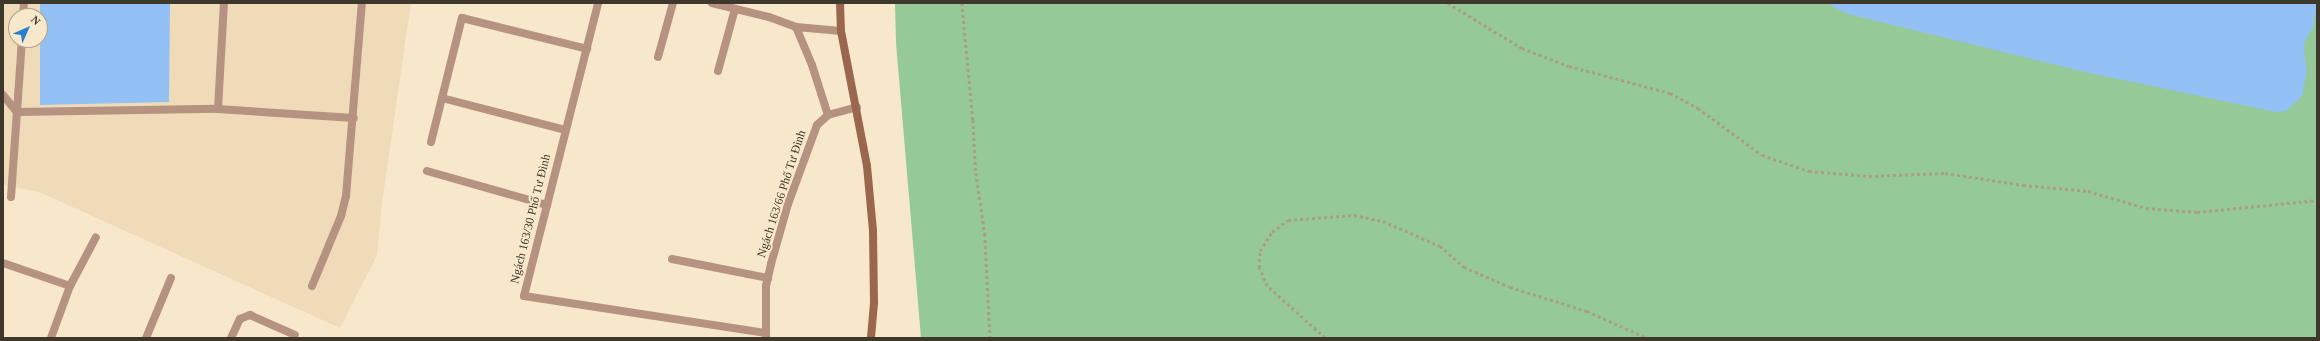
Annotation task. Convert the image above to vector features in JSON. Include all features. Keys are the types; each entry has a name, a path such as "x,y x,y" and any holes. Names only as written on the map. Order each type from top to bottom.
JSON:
{"street":[{"path":"218,109 224,3"},
{"path":"312,286 341,216 346,196 354,118 362,3"},
{"name":"Ngách 163/30 Phố Tư Đình","path":"598,3 524,296 766,335"},
{"path":"658,57 673,3"},
{"path":"712,3 796,26 841,31"},
{"path":"840,3 841,31 857,107 867,166 873,231 874,303 871,338"},
{"path":"718,71 735,9"},
{"path":"431,142 462,18 586,49"},
{"path":"796,26 812,65 828,115 857,107"},
{"path":"11,197 21,48"},
{"path":"3,95 17,112"},
{"path":"442,98 566,130"},
{"path":"17,112 218,109 354,118"},
{"name":"Ngách 163/66 Phố Tư Đình","path":"766,335 768,278 788,204 817,125 828,115"},
{"path":"427,171 547,205"},
{"path":"51,338 70,286 96,237"},
{"path":"672,260 768,278"},
{"path":"3,263 70,286"},
{"path":"146,338 170,278"},
{"path":"231,338 240,319 250,315 295,335"}],"path":[{"path":"962,3 973,120 976,173 985,234 990,338"},
{"path":"1448,3 1522,48 1569,66 1670,93 1698,108 1762,155 1809,171 1869,176 1945,173 2023,185 2088,191 2146,208 2197,212 2317,200"},
{"path":"1325,338 1267,286 1260,268 1260,251 1272,232 1288,220 1354,215 1383,221 1440,246 1464,267 1510,287 1587,311 1647,338"}],"shaded area":[{"path":"3,3 411,3 382,203 377,255 340,328 39,192 3,185"}],"green space":[{"path":"895,3 2317,3 2317,338 921,338 896,43"}],"water":[{"path":"40,3 170,3 169,102 40,105 40,48 48,48 48,8 40,8"},
{"path":"1830,3 2317,4 2313,28 2305,41 2304,51 2307,71 2302,96 2286,111 2276,112 2085,72 1848,14 1833,7"}]}
